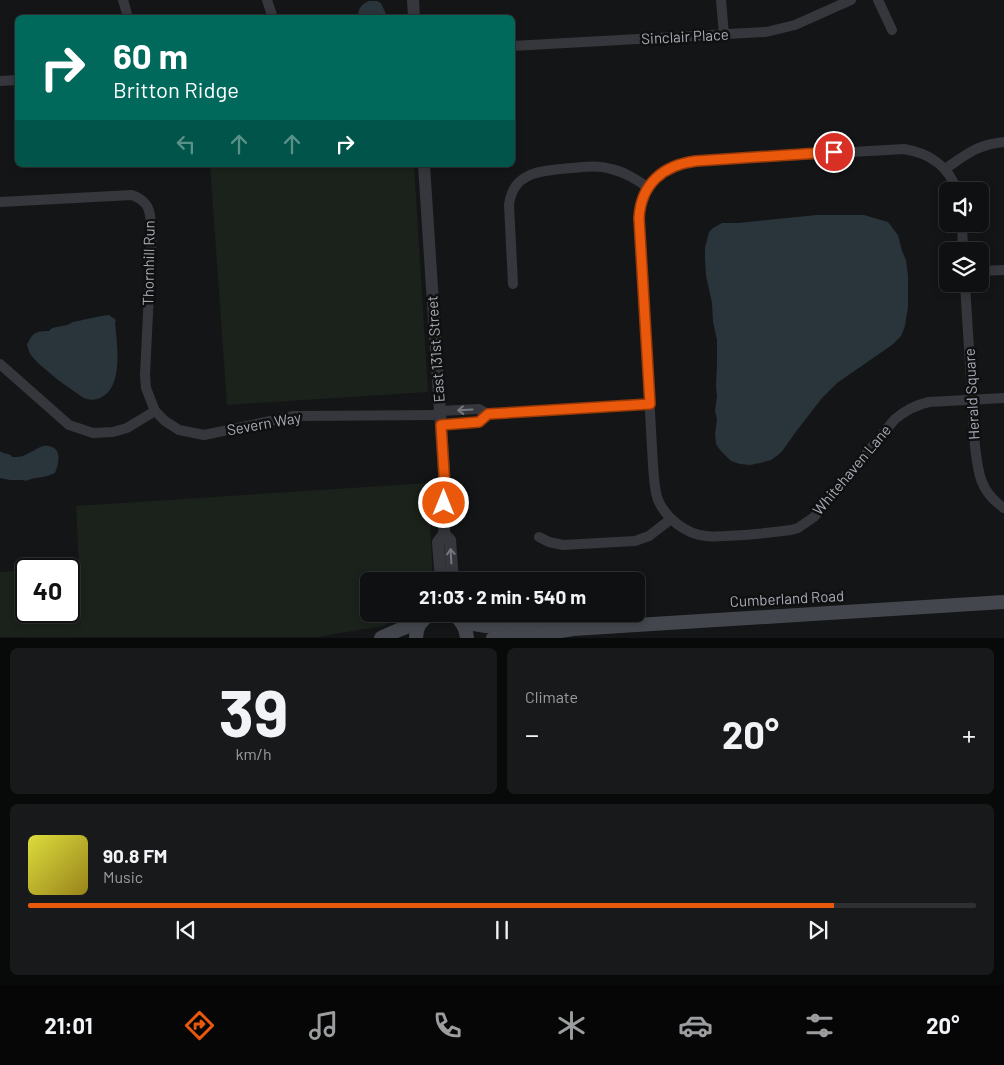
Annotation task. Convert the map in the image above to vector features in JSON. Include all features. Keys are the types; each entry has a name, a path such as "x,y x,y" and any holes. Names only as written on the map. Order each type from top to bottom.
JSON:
{"main road":[{"name":"Cumberland Road","path":"493,638 508,635 538,635 572,629 1004,602"},
{"path":"381,638 416,622"},
{"path":"416,638 417,629 422,622"},
{"path":"462,622 466,628 467,638"},
{"name":"Cumberland Road","path":"474,622 486,626 511,622 546,623 572,629"}],"street":[{"path":"123,0 127,15"},
{"path":"268,0 272,15"},
{"path":"413,0 414,15"},
{"path":"721,0 724,34"},
{"name":"Sinclair Place","path":"515,46 766,32 796,25 851,0"},
{"path":"878,0 892,30"},
{"path":"0,82 15,80"},
{"path":"945,170 978,148 1004,142"},
{"path":"513,284 510,198 522,180 541,171 602,167 632,177 649,188 659,176 672,167 685,162 904,149 923,153 940,164 954,182"},
{"name":"East 131st Street","path":"424,167 445,488 444,534 438,542 440,572"},
{"name":"Whitehaven Lane","path":"649,188 645,193 640,209 639,228 656,493 664,511 671,519 692,532 706,536 768,533 798,528 814,517 902,413 918,404 929,402 1004,398"},
{"name":"Thornhill Run","path":"0,202 132,195 141,198 150,211 152,231 145,375 146,388 155,411"},
{"path":"989,271 1004,270"},
{"name":"Herald Square","path":"966,292 975,446 979,475 993,500 1004,508"},
{"path":"0,364 69,425 93,433 113,432 127,428 155,411"},
{"name":"Severn Way","path":"155,411 165,421 179,430 204,434 294,416 441,417 479,410 488,414 650,404"},
{"path":"539,537 549,542 563,545 635,541 649,536 671,519"},
{"name":"East 131st Street","path":"444,534 450,540 452,572"}],"shaded area":[{"path":"369,1 381,3 386,15 358,15 360,7"},
{"path":"210,167 414,167 428,392 227,405"},
{"path":"817,215 864,215 888,222 898,235 906,260 908,307 905,326 901,336 892,345 837,383 822,398 778,455 771,460 760,463 740,464 731,461 716,444 717,340 706,276 705,258 705,248 709,232 722,223"},
{"path":"109,315 116,320 116,375 108,393 100,398 91,400 82,397 58,380 30,354 27,345 35,334 73,322"},
{"path":"43,446 53,448 58,454 59,458 55,473 25,481 0,478 0,451 12,457 19,457"},
{"path":"428,483 433,572 360,572 360,622 391,622 383,626 317,637 0,637 0,572 15,571 15,623 80,623 80,558 76,506"}],"route":[{"path":"444,503 445,488 441,425 479,422 488,414 650,404 639,218 645,193 659,176 672,167 685,162 834,152"}]}
